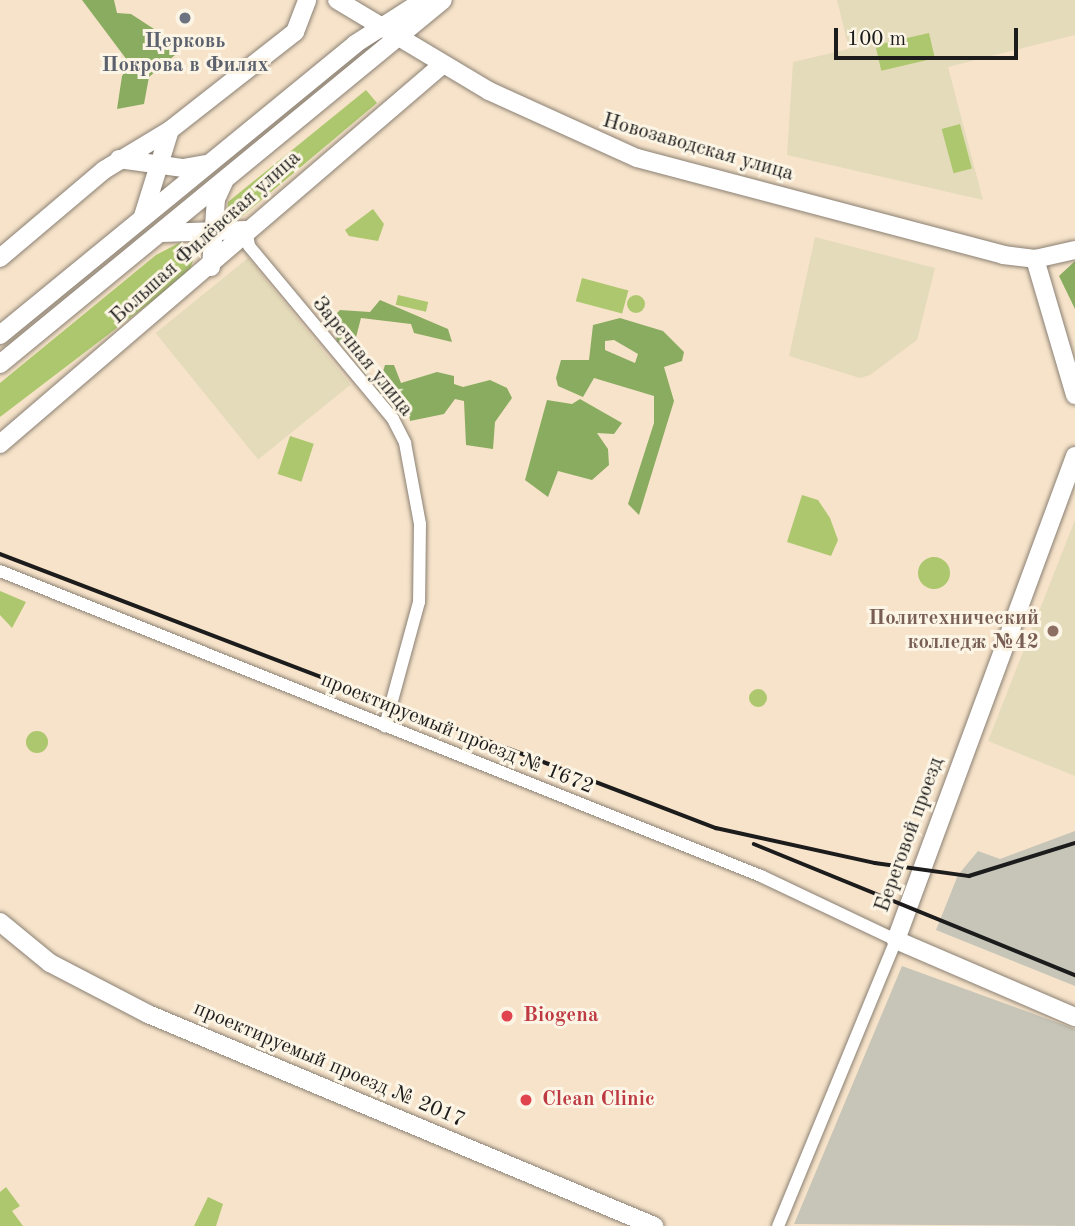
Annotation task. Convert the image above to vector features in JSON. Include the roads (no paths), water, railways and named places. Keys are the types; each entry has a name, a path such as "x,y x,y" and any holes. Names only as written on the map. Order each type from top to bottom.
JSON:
{"street":[{"path":"0,258 104,170 170,130 295,32 307,0"},
{"name":"Новозаводская улица","path":"337,0 442,65 637,158 1035,258 1075,250"},
{"path":"0,335 381,28 424,0"},
{"name":"Большая Филёвская улица","path":"0,363 443,0"},
{"name":"Большая Филёвская улица","path":"0,444 207,272 246,230 442,65"},
{"path":"139,221 151,199 170,130"},
{"path":"119,159 190,168 213,161"},
{"path":"104,170 135,167 148,180 151,199"},
{"path":"207,272 215,228 216,199 226,178"},
{"path":"153,238 183,229 246,230"},
{"path":"183,229 208,250 207,272"},
{"name":"Заречная улица","path":"246,230 249,246 393,419 405,443 420,524 418,602 385,726"},
{"path":"1035,258 1075,395"},
{"name":"Береговой проезд","path":"778,1226 896,940 1075,456"},
{"name":"проектируемый проезд № 1672","path":"0,571 846,912 896,940"},
{"name":"проектируемый проезд № 2017","path":"0,922 50,963 148,1014 654,1226"},
{"path":"896,940 1075,1017"}],"railway":[{"path":"0,554 716,828 875,863 969,876 1075,843"},
{"path":"754,844 1075,975"}],"place":[{"name":"Церковь Покрова в Филях","path":"185,18"},
{"name":"Политехнический колледж №42","path":"1053,631"},
{"name":"Biogena","path":"507,1016"},
{"name":"Clean Clinic","path":"526,1100"}]}
